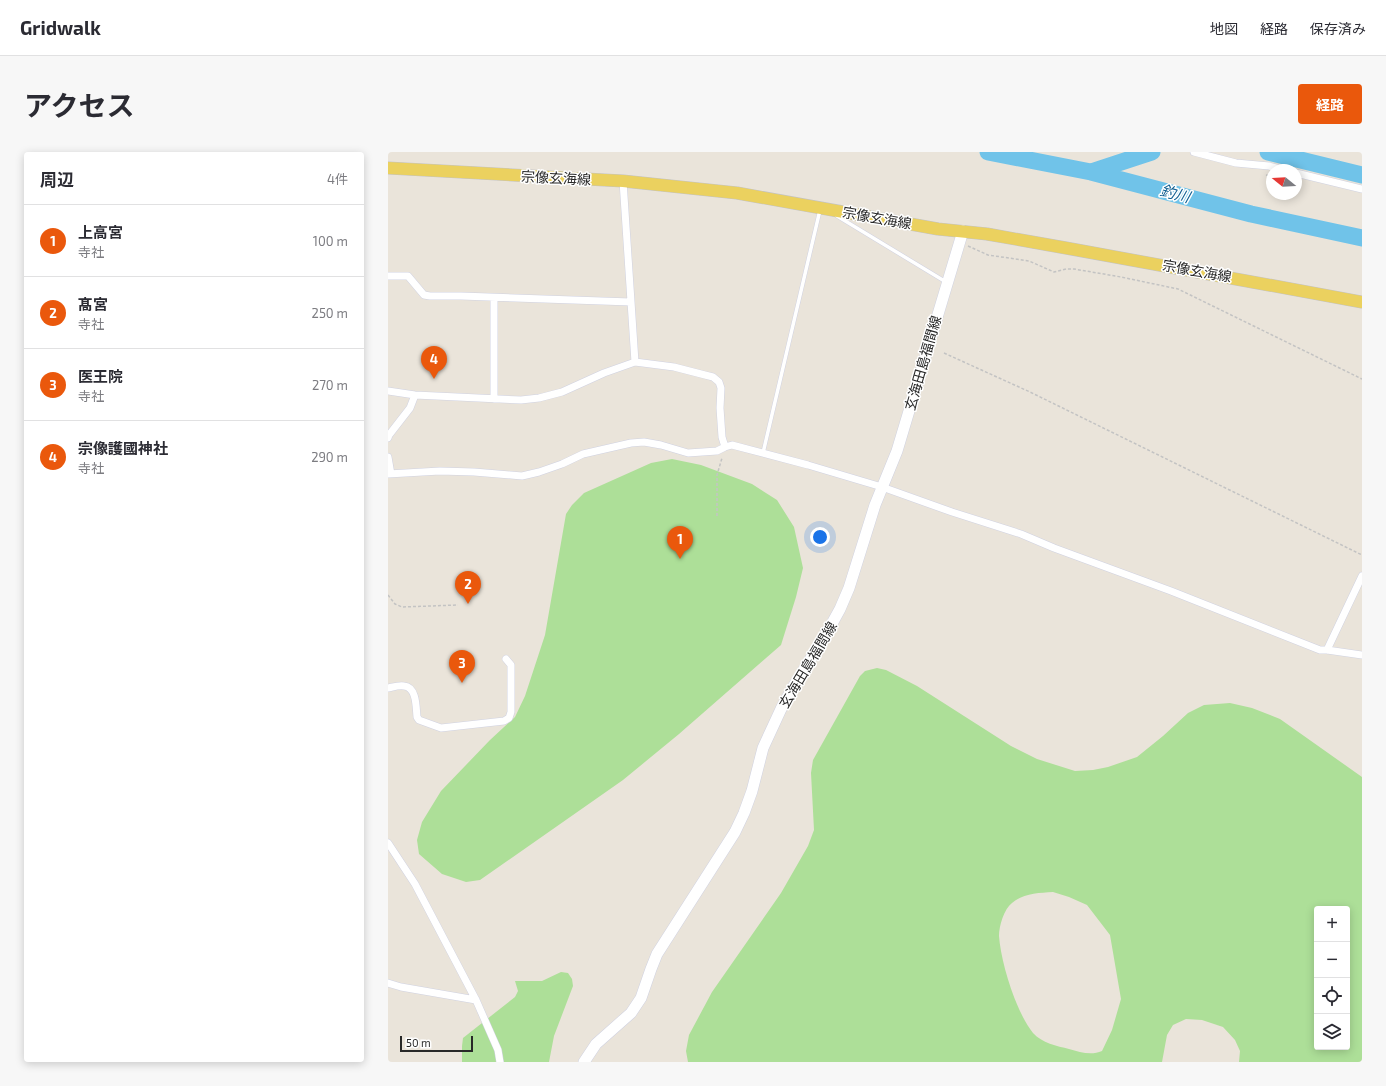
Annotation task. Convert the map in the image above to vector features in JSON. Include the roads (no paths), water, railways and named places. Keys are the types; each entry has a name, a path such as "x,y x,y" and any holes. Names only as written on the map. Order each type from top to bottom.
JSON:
{"main road":[{"name":"宗像玄海線","path":"388,168 623,181 737,193 938,229 961,236 1081,250 1362,302"},
{"name":"玄海田島福間線","path":"584,1062 596,1044 631,1013 641,998 650,969 657,954 735,832 752,791 763,748 781,709 840,609 849,588 866,530 882,487 898,451 961,236"}],"street":[{"path":"1194,152 1236,163 1266,166"},
{"path":"1302,174 1362,189"},
{"path":"623,181 635,362"},
{"path":"388,276 408,276 424,295 430,296 631,302"},
{"path":"494,298 494,399"},
{"path":"388,391 415,395 520,400 562,392 604,373 635,362 674,367 705,375 719,382 721,388 720,408 722,437 725,446"},
{"path":"388,438 388,435 410,408 415,395"},
{"path":"388,457 390,474 440,471 522,476 562,464 583,454 630,443 644,442 661,445 688,453 718,451 725,446 736,446 882,487 952,512 1021,534 1054,548 1164,588 1320,650 1362,655"},
{"path":"1327,650 1362,576"},
{"path":"388,688 404,686 410,688 414,693 417,717 419,720 441,728 504,721 509,718 511,712 511,665 506,659"},
{"path":"388,843 415,884 476,1000 498,1050 500,1062"},
{"path":"388,983 401,987 476,1000"}],"lane":[{"path":"762,454 822,208 947,283"}],"waterway":[{"name":"釣川","path":"988,152 1091,172 1251,214 1362,238"},
{"path":"1091,172 1152,152"},
{"path":"1268,152 1362,175"}],"place":[{"name":"宗像護國神社","path":"434,379"},
{"name":"上高宮","path":"680,559"},
{"name":"髙宮","path":"468,604"},
{"name":"医王院","path":"462,683"}]}
